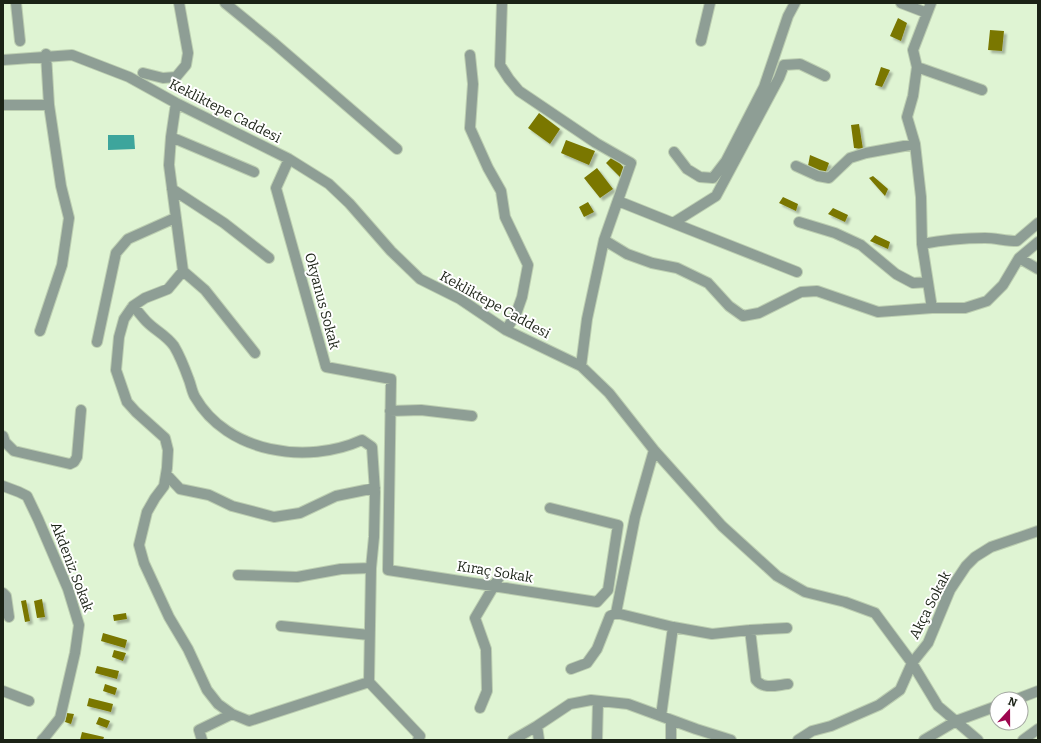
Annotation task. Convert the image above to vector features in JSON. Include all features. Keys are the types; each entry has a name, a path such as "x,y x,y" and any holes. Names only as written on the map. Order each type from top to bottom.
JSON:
{"street":[{"path":"16,3 20,41"},
{"path":"143,73 163,78 176,77 186,65 188,53 179,3"},
{"path":"225,3 274,43 397,149"},
{"path":"502,3 500,65 509,79 519,91 596,143 631,163 604,240 587,319 581,366"},
{"path":"701,41 710,3"},
{"path":"674,152 687,169 700,177 713,178 726,161 764,87 788,16 795,3"},
{"path":"901,3 927,13"},
{"path":"931,3 913,50 917,67 907,117 915,144 921,197 922,244 932,308"},
{"name":"Kekliktepe Caddesi","path":"3,60 72,55 128,77 176,103 289,159 329,184 349,203 391,251 420,279 460,299 506,330 581,366 609,393 654,450 722,526 777,576 805,592 845,602 875,614 912,663 938,706 978,740"},
{"path":"470,55 473,84 470,128 488,168 501,191 505,217 528,265 522,297 516,314 506,330"},
{"path":"40,332 62,265 69,218 61,186 49,105 46,56"},
{"path":"673,223 716,196 772,92 784,65 800,64 825,76"},
{"path":"917,67 982,90"},
{"path":"176,103 170,137 169,165 183,271 205,290 255,353"},
{"path":"3,105 49,105"},
{"path":"170,137 254,172"},
{"path":"796,166 818,176 829,178 850,158 866,153 915,144"},
{"name":"Okyanus Sokak","path":"289,159 276,188 326,367 391,380 388,570"},
{"path":"172,189 224,223 269,258"},
{"path":"618,201 797,272"},
{"path":"97,342 110,273 116,253 128,238 175,218"},
{"path":"798,222 834,233 861,245 896,274 913,283 928,282"},
{"path":"922,244 946,240 987,238 1002,241 1016,241 1038,223"},
{"path":"604,240 627,254 652,263 677,268 708,283 729,306 743,316 759,313 801,292 817,291 878,312 932,308 964,308 987,301 1003,285 1020,258 1038,242"},
{"path":"1020,258 1038,269"},
{"path":"183,271 168,289 145,298 133,306 124,319 119,337 116,370 127,402 165,438 168,450 164,486 154,498 147,512 139,545 144,563 169,617 188,649 207,690 218,704 232,714 249,721 369,682"},
{"path":"133,306 148,322 162,333 174,347 195,396 210,416 226,430 244,441 266,449 294,452 347,447 362,440 372,447 374,537 371,568 369,682 421,739"},
{"path":"3,436 5,442 14,451 70,464 74,462 77,457 81,410"},
{"path":"390,411 421,410 472,416"},
{"path":"616,613 635,517 654,450"},
{"path":"166,474 180,489 209,495 232,506 274,516 300,514 336,496 374,488"},
{"name":"Akdeniz Sokak","path":"3,486 27,496 68,589 79,625 75,653 60,718 42,740"},
{"name":"Kıraç Sokak","path":"388,570 597,602 608,590 618,525 550,508"},
{"name":"Akça Sokak","path":"798,740 812,731 831,726 879,705 900,690 912,663 928,643 950,590 966,566 992,547 1038,531"},
{"path":"238,575 297,577 341,568 371,568"},
{"path":"480,708 487,691 486,649 475,618 501,574"},
{"path":"3,593 6,596 9,617"},
{"path":"571,669 588,663 597,649 610,616 616,613 673,628 712,634 788,628"},
{"path":"281,626 369,635"},
{"path":"661,716 673,628"},
{"path":"750,630 756,680 760,685 767,686 788,684"},
{"path":"3,690 29,701"},
{"path":"513,740 570,704 591,700 628,704 731,740"},
{"path":"596,740 598,701"},
{"path":"924,740 956,721 989,709"},
{"path":"202,740 199,730 232,714"},
{"path":"671,720 671,740"},
{"path":"537,726 539,740"},
{"path":"1023,740 1038,729"}],"water":[{"path":"108,135 134,135 135,149 108,150"}],"building":[{"path":"898,18 907,23 901,41 890,36"},
{"path":"990,30 1004,31 1002,51 988,50"},
{"path":"881,67 890,70 882,87 875,85"},
{"path":"539,113 560,129 550,144 528,128"},
{"path":"859,124 863,149 854,148 851,125"},
{"path":"566,140 595,151 589,165 561,153"},
{"path":"810,155 829,163 825,174 808,166"},
{"path":"613,156 627,171 620,177 606,163"},
{"path":"597,168 613,189 600,198 584,178"},
{"path":"873,176 888,189 885,196 869,178"},
{"path":"783,197 798,204 796,211 779,203"},
{"path":"588,202 594,212 584,217 579,207"},
{"path":"833,208 848,215 845,222 828,214"},
{"path":"875,235 890,242 888,249 870,241"},
{"path":"42,599 45,617 37,618 34,601"},
{"path":"26,600 30,621 25,622 21,601"},
{"path":"126,613 127,619 114,621 113,615"},
{"path":"103,633 127,640 125,648 101,641"},
{"path":"114,650 126,653 123,661 112,657"},
{"path":"97,666 119,671 117,679 95,673"},
{"path":"105,684 117,688 115,695 103,691"},
{"path":"89,698 113,704 111,712 87,706"},
{"path":"67,713 74,714 71,724 65,722"},
{"path":"99,717 110,721 107,728 96,724"},
{"path":"82,732 104,737 103,740 80,740"}]}
